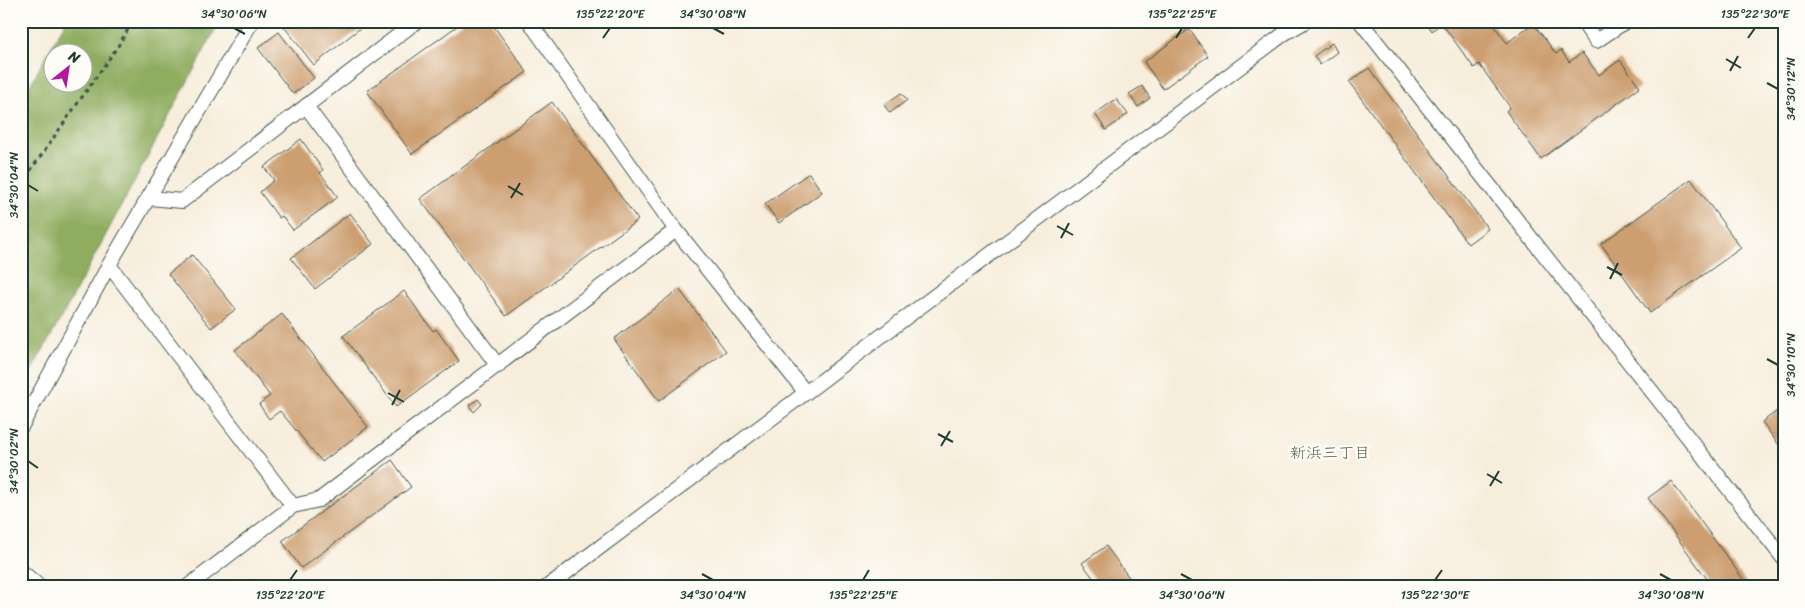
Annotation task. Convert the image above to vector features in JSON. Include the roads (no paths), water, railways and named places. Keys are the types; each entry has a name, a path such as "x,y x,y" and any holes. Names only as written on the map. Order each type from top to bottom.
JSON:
{"lane":[{"path":"21,427 109,265 252,21"},
{"path":"150,198 182,201 417,21"},
{"path":"529,21 676,230 806,393"},
{"path":"1277,21 1285,33"},
{"path":"547,587 1285,33 1306,21"},
{"path":"1360,21 1784,559"},
{"path":"1582,21 1596,41 1626,21"},
{"path":"306,106 498,366"},
{"path":"187,587 293,506 318,500 676,230"},
{"path":"109,265 293,506"},
{"path":"21,571 40,587"}],"district":[{"name":"新浜三丁目","path":"1330,452"}]}
